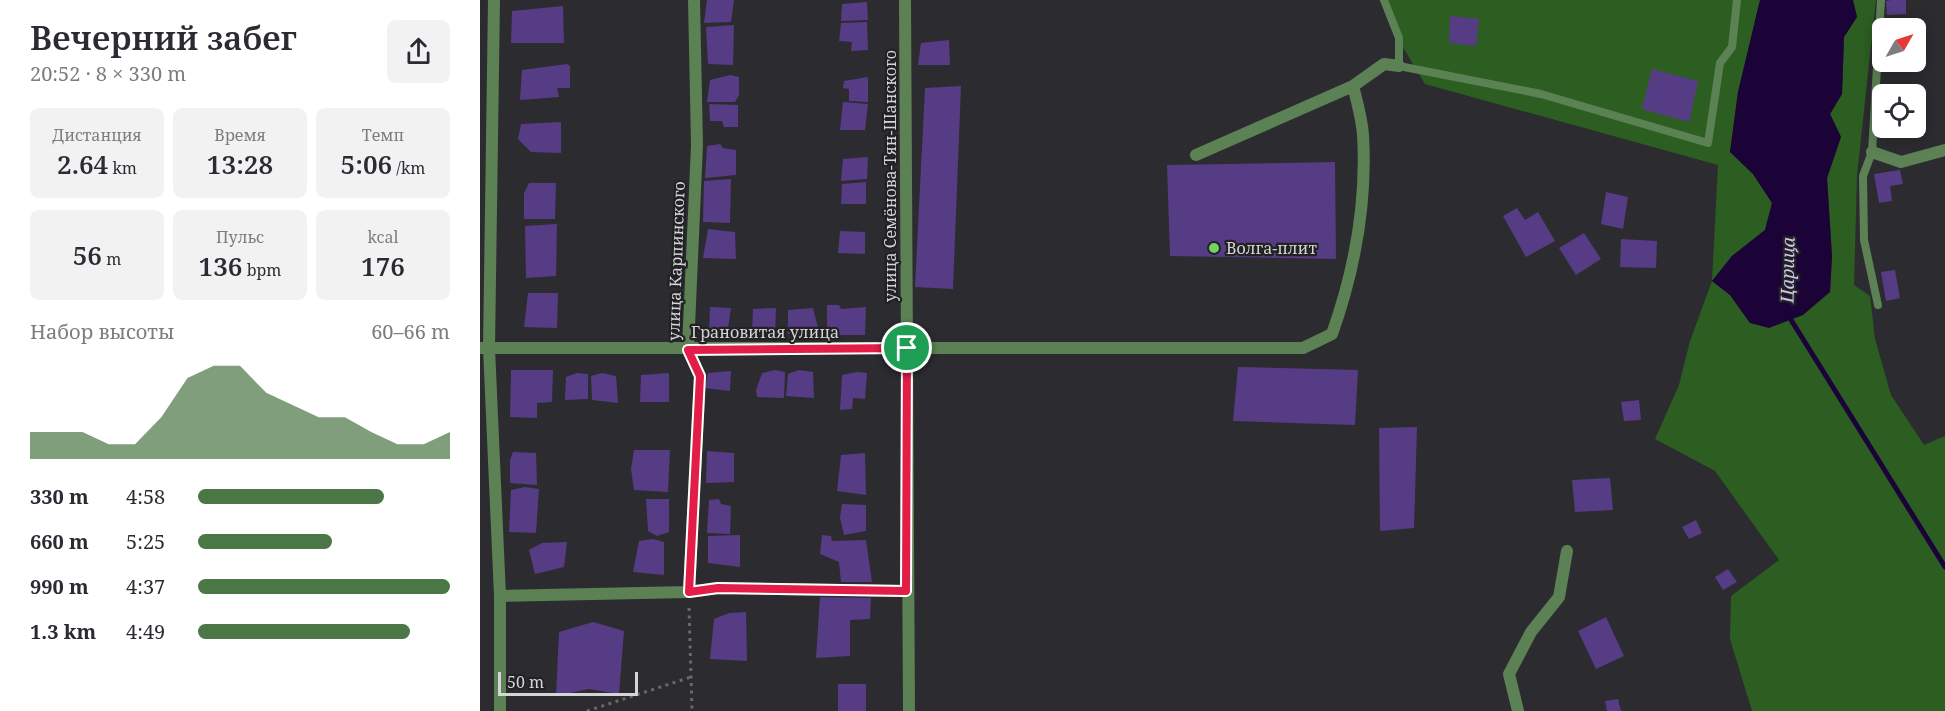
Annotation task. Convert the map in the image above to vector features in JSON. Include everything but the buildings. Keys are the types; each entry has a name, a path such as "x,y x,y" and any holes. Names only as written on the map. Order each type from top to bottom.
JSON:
{"street":[{"path":"494,0 485,348 500,596 500,711"},
{"name":"улица Карпинского","path":"689,592 700,376 688,350 697,145 694,0"},
{"name":"улица Семёнова-Тян-Шанского","path":"905,0 906,591 909,711"},
{"path":"1196,155 1353,86 1384,64 1399,66"},
{"name":"Грановитая улица","path":"485,348 688,350 1303,348 1332,334 1345,298 1363,195 1363,134 1353,86"},
{"path":"1872,152 1901,162 1945,150"},
{"path":"1518,711 1509,674 1531,632 1559,597 1567,551"},
{"path":"500,596 689,592 718,588 906,591"}],"lane":[{"path":"1384,0 1399,38 1399,66 1541,94 1708,143 1720,63 1732,47 1737,0"},
{"path":"1878,305 1864,240 1863,176 1872,152 1881,0"}],"path":[{"path":"689,592 692,711"},
{"path":"587,711 691,677"}],"green space":[{"path":"1385,0 1760,0 1738,92 1730,152 1753,174 1772,203 1765,230 1732,256 1712,281 1718,165 1425,84 1401,44"},
{"path":"1853,0 1876,0 1874,18 1872,18 1857,175 1854,285 1870,296 1875,339 1891,395 1924,445 1945,436 1945,711 1752,711 1730,639 1731,596 1779,560 1715,471 1655,439 1679,385 1690,341 1712,281 1730,295 1750,323 1830,292 1832,256 1827,178 1841,137 1830,114 1842,94 1844,37 1857,17"}],"water":[{"path":"1760,0 1853,0 1857,17 1844,37 1842,94 1830,114 1841,137 1827,178 1832,256 1830,292 1803,315 1769,328 1750,323 1730,295 1712,281 1732,256 1765,230 1772,203 1753,174 1730,152 1738,92"}],"waterway":[{"name":"Царица","path":"1788,315 1945,567"}],"place":[{"name":"Волга-плит","path":"1214,248"}],"route":[{"path":"907,348 906,591 718,588 689,592 700,376 688,350 907,348"}]}
